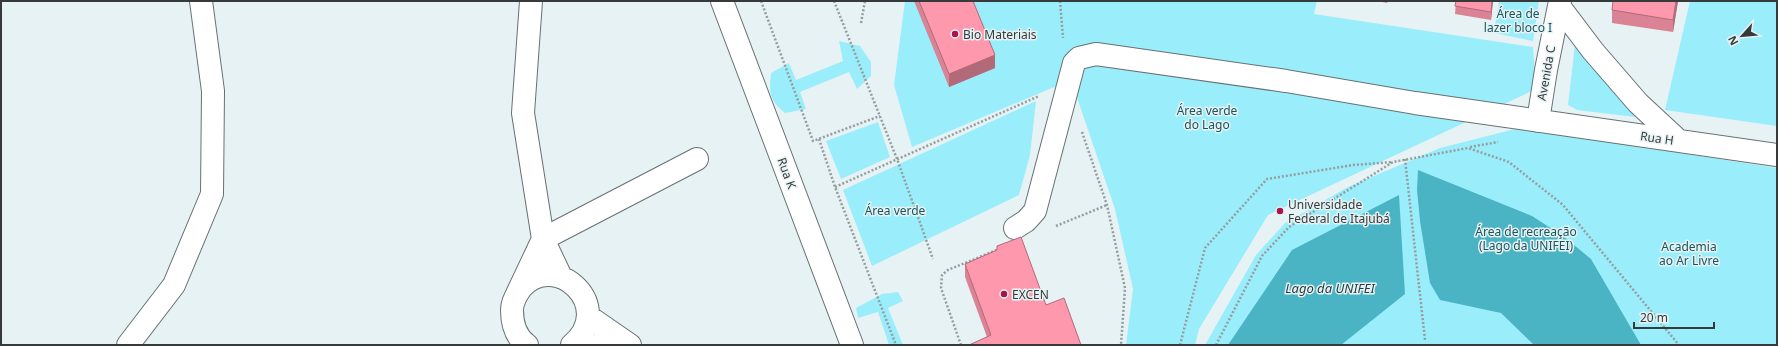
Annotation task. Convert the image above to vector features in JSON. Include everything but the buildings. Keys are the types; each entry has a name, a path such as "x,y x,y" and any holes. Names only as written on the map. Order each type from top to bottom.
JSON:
{"street":[{"path":"128,345 174,285 212,194 213,91 201,1"},
{"path":"531,1 523,113 543,239 561,277"},
{"name":"Rua K","path":"722,1 852,345"},
{"path":"1559,4 1594,51 1638,103 1679,142"},
{"name":"Avenida C","path":"1538,121 1559,4"},
{"name":"Rua H","path":"1072,68 1079,58 1096,54 1286,81 1415,103 1777,155"},
{"path":"1010,237 1035,211 1072,68"},
{"path":"527,345 515,331 512,319 512,306 543,239 697,159"},
{"path":"517,294 525,284 536,278 548,276 561,277 572,283 582,292 587,304 588,316 586,328 579,339 572,345"},
{"path":"588,316 628,344"},
{"path":"505,345 512,319"},
{"path":"598,345 628,344"}],"path":[{"path":"761,1 813,141 880,116"},
{"path":"834,1 897,159 933,259"},
{"path":"861,23 865,1"},
{"path":"1060,1 1064,51 1072,68"},
{"path":"819,140 835,187 896,345"},
{"path":"1180,345 1206,248 1267,179 1353,165 1393,162 1468,148 1509,162 1563,205 1679,345"},
{"path":"1405,159 1425,340"},
{"path":"1216,345 1262,256 1289,227 1393,162"},
{"path":"1049,229 1107,205"},
{"path":"961,345 940,288 942,275 948,270 1010,237"}],"green space":[{"name":"Área verde do Lago","path":"905,1 1317,1 1314,14 1533,47 1536,89 1268,215 1199,329 1195,345 1126,345 1133,289 1115,209 1071,80 912,147 894,85"},
{"name":"Área de lazer bloco I","path":"1499,1 1539,1 1533,41 1494,33"},
{"path":"1690,1 1777,1 1777,126 1665,110"},
{"path":"839,41 860,46 871,62 871,76 857,89 849,72 800,92 806,109 785,113 776,104 771,96 771,73 789,63 796,80 843,61"},
{"path":"1575,44 1643,118 1577,110 1568,105"},
{"name":"Área verde","path":"1036,101 1030,155 1019,195 872,266 843,190"},
{"path":"878,122 890,157 841,179 826,141"},
{"name":"Área de recreação (Lago da UNIFEI)","path":"1519,128 1777,168 1777,345 1205,345 1256,255 1285,223 1348,187 1440,148"},
{"path":"898,292 903,301 888,308 903,345 889,345 878,312 858,318 856,308 882,294"}],"water":[{"path":"1418,170 1532,216 1563,236 1591,259 1641,345 1534,345 1501,313 1440,300 1430,283 1420,221 1417,190"},
{"name":"Lago da UNIFEI","path":"1399,195 1405,294 1341,345 1228,345 1292,250"}],"place":[{"name":"Bio Materiais","path":"955,34"},
{"name":"Universidade Federal de Itajubá","path":"1280,211"},
{"name":"EXCEN","path":"1004,294"}],"park label":[{"name":"Academia ao Ar Livre","path":"1689,253"}]}
